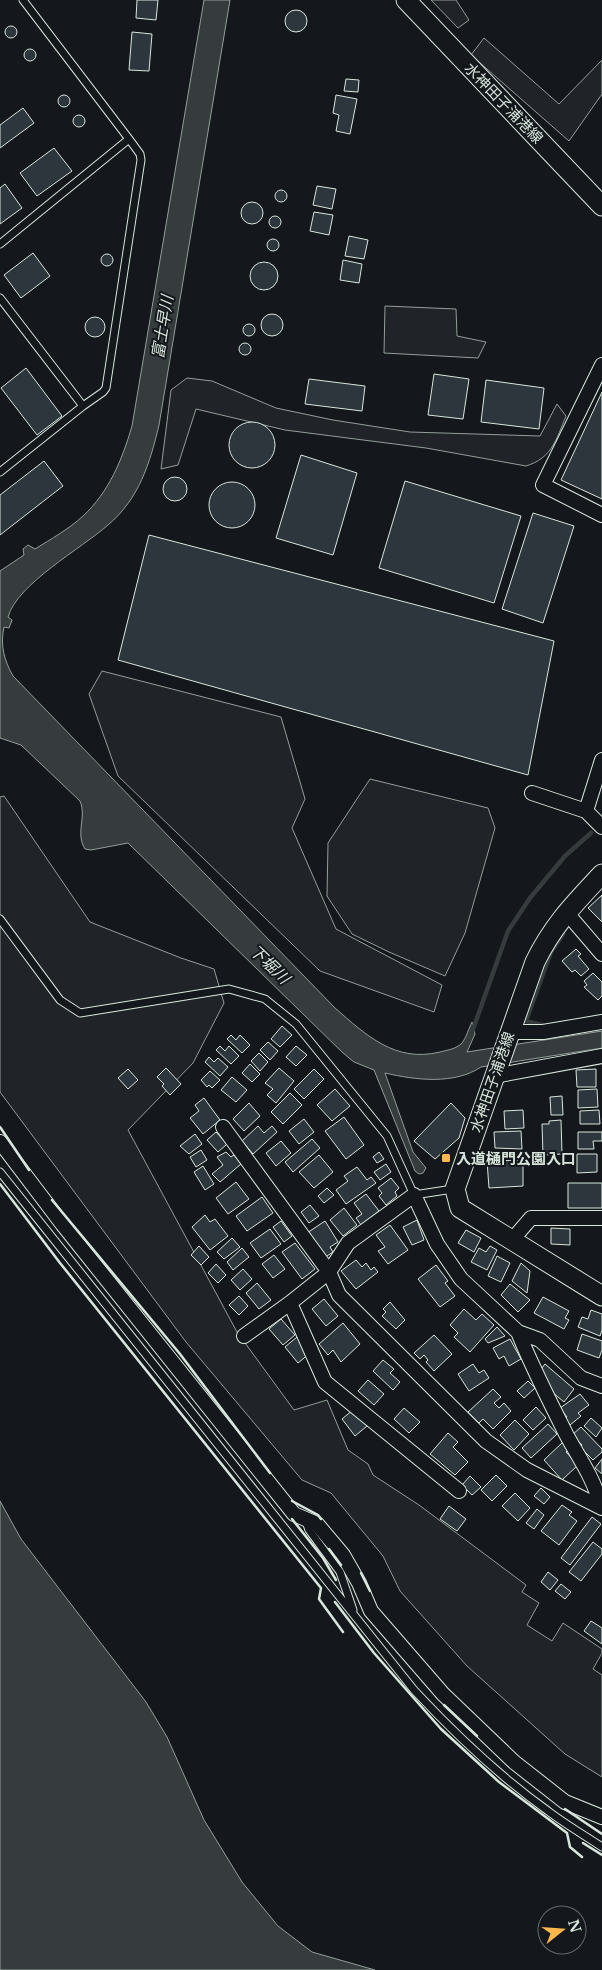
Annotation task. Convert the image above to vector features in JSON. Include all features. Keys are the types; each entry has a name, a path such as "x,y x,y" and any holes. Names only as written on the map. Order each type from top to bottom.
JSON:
{"main road":[{"name":"水神田子浦港線","path":"406,0 602,206"},
{"name":"水神田子浦港線","path":"455,1189 535,962 546,939 566,912 602,874"},
{"path":"455,1189 460,1208 602,1296"}],"street":[{"path":"602,365 543,485 602,515"},
{"path":"586,811 602,760"},
{"path":"532,793 586,811 602,827"},
{"path":"566,912 602,954"},
{"path":"508,1037 602,1022"},
{"path":"495,1073 602,1056"},
{"path":"223,1127 329,1272 339,1294 486,1441 527,1470 602,1507"},
{"path":"0,1142 64,1226 294,1514 317,1524 343,1556 359,1582 371,1611 443,1694 514,1762 566,1802 601,1818"},
{"path":"244,1336 329,1272 348,1243 414,1195 437,1244 461,1279 518,1332 540,1340 581,1378 602,1386"},
{"path":"512,1240 531,1218 602,1218"},
{"path":"290,1303 325,1382 459,1491"},
{"path":"518,1332 538,1378 597,1489 602,1507"}],"lane":[{"path":"0,472 106,388 142,160 129,139 23,0"},
{"path":"0,244 129,139"},
{"path":"0,298 83,406"},
{"path":"0,919 60,1000 80,1013 229,989 265,999 296,1024 387,1136 414,1195 455,1189"},
{"path":"0,1172 414,1690 448,1727 487,1762 547,1811 602,1848"},
{"path":"305,1518 309,1530 340,1572 354,1614"}],"shaded area":[{"path":"431,0 456,0 469,20 458,28"},
{"path":"484,38 559,104 602,60 602,94 569,141 471,55"},
{"path":"385,306 456,309 457,336 486,342 478,358 384,353"},
{"path":"187,378 212,381 276,408 333,420 410,432 540,436 557,404 566,416 552,447 542,458 526,466 426,448 285,430 196,409 178,465 161,469 171,390"},
{"path":"102,671 281,717 305,799 292,828 336,929 442,985 434,1012 320,971 118,776 89,694"},
{"path":"370,779 488,808 495,828 465,933 445,976 352,934 327,896 328,843"},
{"path":"4,796 90,922 214,969 224,1003 193,1063 128,1130 237,1332 294,1410 327,1400 348,1450 368,1464 373,1475 419,1505 526,1585 522,1592 539,1603 527,1625 552,1641 563,1623 602,1649 602,1653 593,1669 602,1675 602,1777 565,1754 467,1666 400,1591 383,1556 331,1493 302,1480 186,1342 0,1092 0,797"}],"water":[{"path":"204,0 230,0 159,425 152,453 142,479 128,504 119,515 37,579 14,605 8,617 12,620 9,628 4,627 2,640 4,652 13,676 335,1008 370,1037 395,1050 409,1054 424,1054 449,1050 460,1045 472,1022 475,1034 467,1052 602,1031 602,1048 481,1067 459,1077 421,1079 385,1073 413,1152 426,1168 423,1173 419,1174 415,1171 374,1070 354,1062 343,1053 128,843 91,850 85,849 81,837 82,807 80,801 21,745 0,738 0,571 24,555 23,549 28,545 35,549 66,530 83,516 100,497 114,475 124,451 132,426"},
{"path":"0,1501 21,1539 146,1702 167,1737 204,1820 242,1882 278,1926 312,1952 375,1970 0,1970"}],"building":[{"path":"137,0 158,0 156,20 136,18"},
{"path":"296,10 304,13 307,21 304,29 296,32 288,29 285,21 288,13"},
{"path":"9,26 13,26 17,32 13,38 9,38 5,34 5,30"},
{"path":"132,32 152,34 149,71 129,70"},
{"path":"28,49 32,49 36,55 32,61 28,61 24,57 24,53"},
{"path":"346,79 359,80 358,92 344,91"},
{"path":"62,95 66,95 70,101 66,107 62,107 58,103 58,99"},
{"path":"336,95 357,99 350,134 336,131 339,115 333,113"},
{"path":"23,108 34,123 0,148 0,125"},
{"path":"77,115 81,115 85,121 81,127 77,127 73,123 73,119"},
{"path":"54,148 72,171 37,196 20,173"},
{"path":"5,184 22,208 0,224 0,188"},
{"path":"317,186 336,189 332,209 313,205"},
{"path":"279,190 283,190 287,196 283,202 279,202 275,198 275,194"},
{"path":"252,202 260,205 263,213 260,221 252,224 244,221 241,213 244,205"},
{"path":"314,212 333,215 329,235 310,231"},
{"path":"273,216 277,216 281,222 277,228 273,228 269,224 269,220"},
{"path":"349,236 368,240 364,259 345,256"},
{"path":"271,239 275,239 279,245 275,251 271,251 267,247 267,243"},
{"path":"33,253 50,276 21,298 4,275"},
{"path":"105,254 109,254 113,260 109,266 105,266 101,262 101,258"},
{"path":"343,260 362,264 359,283 340,280"},
{"path":"264,262 274,266 278,276 274,286 264,290 254,286 250,276 254,266"},
{"path":"272,314 280,317 283,325 280,333 272,336 264,333 261,325 264,317"},
{"path":"91,317 99,317 105,323 105,331 99,337 91,337 85,331 85,323"},
{"path":"247,324 251,324 255,330 251,336 247,336 243,332 243,328"},
{"path":"243,343 247,343 251,349 247,355 243,355 239,351 239,347"},
{"path":"26,368 62,416 37,435 1,388"},
{"path":"434,374 469,379 463,419 428,415"},
{"path":"309,379 365,386 362,411 305,404"},
{"path":"486,380 544,388 539,429 481,422"},
{"path":"602,392 602,499 561,480"},
{"path":"252,422 265,426 271,432 275,445 271,458 265,464 252,468 239,464 233,458 229,445 233,432 239,426"},
{"path":"301,455 357,473 333,555 276,538"},
{"path":"44,461 63,486 0,535 0,495"},
{"path":"175,477 184,480 187,489 184,498 175,501 166,498 163,489 166,480"},
{"path":"405,481 521,516 494,603 379,568"},
{"path":"232,482 245,486 251,492 255,505 251,518 245,524 232,528 219,524 213,518 209,505 213,492 219,486"},
{"path":"533,513 574,526 543,623 502,609"},
{"path":"149,535 554,641 528,775 118,660"},
{"path":"602,895 602,922 588,908"},
{"path":"576,949 581,954 578,956 589,969 581,976 575,970 572,972 562,961"},
{"path":"593,973 602,982 602,996 598,1000 584,987 587,985 584,981"},
{"path":"282,1026 292,1035 280,1047 271,1039"},
{"path":"231,1035 236,1040 240,1035 250,1045 242,1053 227,1039"},
{"path":"268,1042 278,1051 270,1060 260,1050"},
{"path":"220,1046 225,1051 229,1046 239,1056 231,1064 216,1050"},
{"path":"296,1046 307,1055 296,1066 286,1057"},
{"path":"259,1053 268,1062 260,1071 251,1061"},
{"path":"209,1057 214,1062 218,1058 228,1067 220,1076 205,1062"},
{"path":"250,1064 260,1074 252,1082 242,1073"},
{"path":"166,1068 181,1084 170,1095 162,1086 164,1084 157,1077"},
{"path":"279,1068 294,1081 276,1103 267,1095 273,1089 265,1083"},
{"path":"128,1069 138,1080 128,1089 118,1078"},
{"path":"314,1069 324,1079 304,1099 294,1089"},
{"path":"596,1069 596,1087 577,1087 576,1070"},
{"path":"210,1071 220,1080 212,1088 209,1085 207,1087 201,1080"},
{"path":"232,1077 247,1090 236,1102 221,1090"},
{"path":"335,1089 350,1106 332,1121 317,1105"},
{"path":"597,1089 598,1107 578,1108 578,1090"},
{"path":"290,1093 302,1105 283,1124 271,1112"},
{"path":"562,1096 563,1115 551,1115 550,1097"},
{"path":"204,1098 220,1120 203,1134 190,1118 199,1111 195,1105"},
{"path":"249,1103 260,1116 244,1131 233,1119"},
{"path":"451,1103 465,1118 459,1138 435,1159 414,1141"},
{"path":"523,1110 524,1128 505,1129 504,1111"},
{"path":"599,1110 600,1124 580,1124 580,1111"},
{"path":"344,1117 364,1145 346,1159 325,1131"},
{"path":"304,1119 314,1132 299,1144 289,1131"},
{"path":"561,1120 562,1154 543,1155 542,1124"},
{"path":"258,1126 264,1133 272,1126 277,1132 253,1154 242,1141"},
{"path":"521,1131 522,1149 495,1148 494,1132"},
{"path":"216,1132 227,1144 218,1152 207,1140"},
{"path":"578,1132 602,1132 602,1141 593,1141 594,1149 578,1149"},
{"path":"195,1134 202,1144 189,1154 180,1146"},
{"path":"312,1139 320,1148 293,1172 285,1162"},
{"path":"281,1141 291,1153 276,1166 266,1153"},
{"path":"201,1150 207,1160 196,1167 190,1157"},
{"path":"226,1152 231,1157 234,1155 241,1164 220,1182 212,1174 223,1165 217,1157"},
{"path":"379,1152 384,1159 377,1163 373,1157"},
{"path":"577,1154 597,1154 597,1172 577,1173"},
{"path":"319,1155 333,1172 314,1188 299,1172"},
{"path":"523,1160 523,1186 489,1188 487,1161"},
{"path":"386,1164 391,1172 380,1180 374,1172"},
{"path":"203,1166 214,1184 205,1190 194,1172"},
{"path":"357,1167 367,1180 371,1177 376,1183 346,1204 336,1190 348,1181 344,1176"},
{"path":"391,1178 399,1188 395,1192 397,1196 386,1205 379,1196 382,1193 378,1188"},
{"path":"236,1182 249,1199 228,1214 216,1198"},
{"path":"568,1183 602,1183 602,1208 568,1208"},
{"path":"327,1188 334,1195 324,1203 318,1196"},
{"path":"366,1194 379,1211 361,1225 356,1218 362,1214 354,1203"},
{"path":"262,1197 273,1213 247,1231 236,1216"},
{"path":"310,1205 319,1216 309,1223 301,1212"},
{"path":"344,1208 357,1225 343,1236 330,1220"},
{"path":"205,1215 210,1222 215,1219 228,1236 210,1250 192,1227"},
{"path":"417,1220 424,1240 412,1245 403,1227"},
{"path":"281,1221 292,1236 284,1242 273,1227"},
{"path":"325,1221 338,1242 330,1247 333,1252 324,1258 307,1233"},
{"path":"390,1225 408,1250 388,1264 378,1251 385,1247 376,1235"},
{"path":"551,1228 570,1229 570,1245 551,1244"},
{"path":"270,1229 281,1244 261,1258 250,1243"},
{"path":"466,1230 481,1238 474,1252 458,1243"},
{"path":"232,1238 240,1247 224,1259 217,1252"},
{"path":"295,1243 315,1269 302,1279 282,1252"},
{"path":"199,1246 209,1257 201,1265 191,1255"},
{"path":"490,1246 497,1250 487,1270 471,1262 479,1248 486,1252"},
{"path":"242,1248 249,1257 233,1270 227,1262"},
{"path":"274,1255 285,1269 273,1278 262,1264"},
{"path":"497,1256 510,1263 501,1282 488,1276"},
{"path":"356,1260 362,1267 366,1263 371,1270 374,1267 378,1272 356,1289 341,1271"},
{"path":"521,1263 530,1271 527,1293 512,1281"},
{"path":"216,1264 226,1275 218,1283 208,1273"},
{"path":"436,1265 448,1281 445,1283 455,1296 440,1307 418,1279"},
{"path":"243,1269 252,1279 240,1290 231,1280"},
{"path":"257,1283 271,1300 259,1309 246,1293"},
{"path":"510,1284 530,1300 518,1312 501,1295"},
{"path":"239,1296 248,1306 239,1315 229,1305"},
{"path":"543,1297 569,1311 565,1318 569,1320 564,1329 534,1313"},
{"path":"324,1299 338,1316 326,1326 312,1309"},
{"path":"390,1302 405,1320 396,1329 382,1316 386,1312 383,1309"},
{"path":"464,1309 476,1320 482,1314 494,1325 470,1352 454,1337 458,1333 450,1325"},
{"path":"591,1310 602,1314 600,1336 578,1327 582,1317 588,1319"},
{"path":"281,1319 295,1335 283,1345 269,1329"},
{"path":"343,1323 360,1344 341,1362 333,1350 328,1355 319,1344"},
{"path":"497,1327 505,1336 488,1343 485,1339"},
{"path":"582,1334 602,1341 602,1350 599,1358 577,1350"},
{"path":"434,1335 452,1354 434,1371 426,1362 428,1360 424,1355 420,1359 414,1353"},
{"path":"297,1337 310,1353 298,1363 285,1347"},
{"path":"510,1339 521,1359 509,1366 504,1356 499,1359 493,1348"},
{"path":"383,1360 394,1369 390,1373 400,1382 393,1390 373,1371"},
{"path":"473,1364 479,1373 484,1370 489,1378 469,1391 458,1374"},
{"path":"545,1364 574,1389 564,1402 552,1392 541,1369"},
{"path":"368,1380 384,1394 374,1405 358,1391"},
{"path":"528,1381 535,1388 524,1398 517,1391"},
{"path":"493,1389 501,1397 494,1403 499,1408 504,1403 511,1411 493,1429 483,1419 479,1423 468,1412"},
{"path":"580,1394 589,1405 578,1413 581,1416 570,1425 560,1408"},
{"path":"536,1407 546,1418 533,1430 523,1420"},
{"path":"404,1408 420,1422 409,1433 394,1419"},
{"path":"354,1409 367,1426 355,1436 342,1419"},
{"path":"591,1418 602,1428 596,1437 584,1426"},
{"path":"515,1420 529,1434 514,1450 500,1435"},
{"path":"548,1424 557,1434 531,1458 522,1448"},
{"path":"581,1427 602,1449 602,1452 593,1460 580,1447 582,1445 572,1435"},
{"path":"448,1433 458,1442 453,1447 468,1462 455,1475 430,1454"},
{"path":"563,1442 569,1449 566,1452 578,1465 562,1480 544,1460"},
{"path":"602,1459 602,1474 595,1468"},
{"path":"496,1475 507,1486 492,1501 481,1490"},
{"path":"470,1476 481,1487 472,1495 462,1485"},
{"path":"541,1488 550,1497 544,1504 534,1496"},
{"path":"515,1493 530,1508 518,1521 502,1506"},
{"path":"562,1505 572,1512 569,1515 577,1521 559,1545 541,1531"},
{"path":"449,1506 466,1519 457,1531 440,1519"},
{"path":"537,1509 544,1515 534,1529 526,1523"},
{"path":"592,1517 601,1524 570,1565 561,1558"},
{"path":"593,1542 602,1549 602,1554 581,1581 569,1572"},
{"path":"548,1572 558,1580 550,1590 541,1582"},
{"path":"561,1584 571,1592 565,1599 555,1591"},
{"path":"591,1621 602,1628 602,1644 584,1631"}],"waterway":[{"path":"472,1032 508,931 530,898 565,856 591,833"},
{"path":"542,1025 526,1021 551,952 563,934"}],"wall":[{"path":"0,1127 29,1170"},
{"path":"0,1184 60,1263 321,1588 319,1599 343,1632"},
{"path":"52,1200 180,1354 270,1473"},
{"path":"292,1501 318,1515 321,1519"},
{"path":"292,1519 323,1558 336,1580"},
{"path":"329,1549 341,1565"},
{"path":"361,1573 370,1591"},
{"path":"335,1602 374,1653 441,1729 499,1782 567,1833 570,1847 582,1857"},
{"path":"444,1705 477,1736"},
{"path":"565,1809 602,1834"},
{"path":"583,1843 602,1855"}],"place":[{"name":"入道樋門公園入口","path":"446,1158"}],"water label":[{"name":"富士早川","path":"162,327"},
{"name":"下堀川","path":"270,964"}]}
